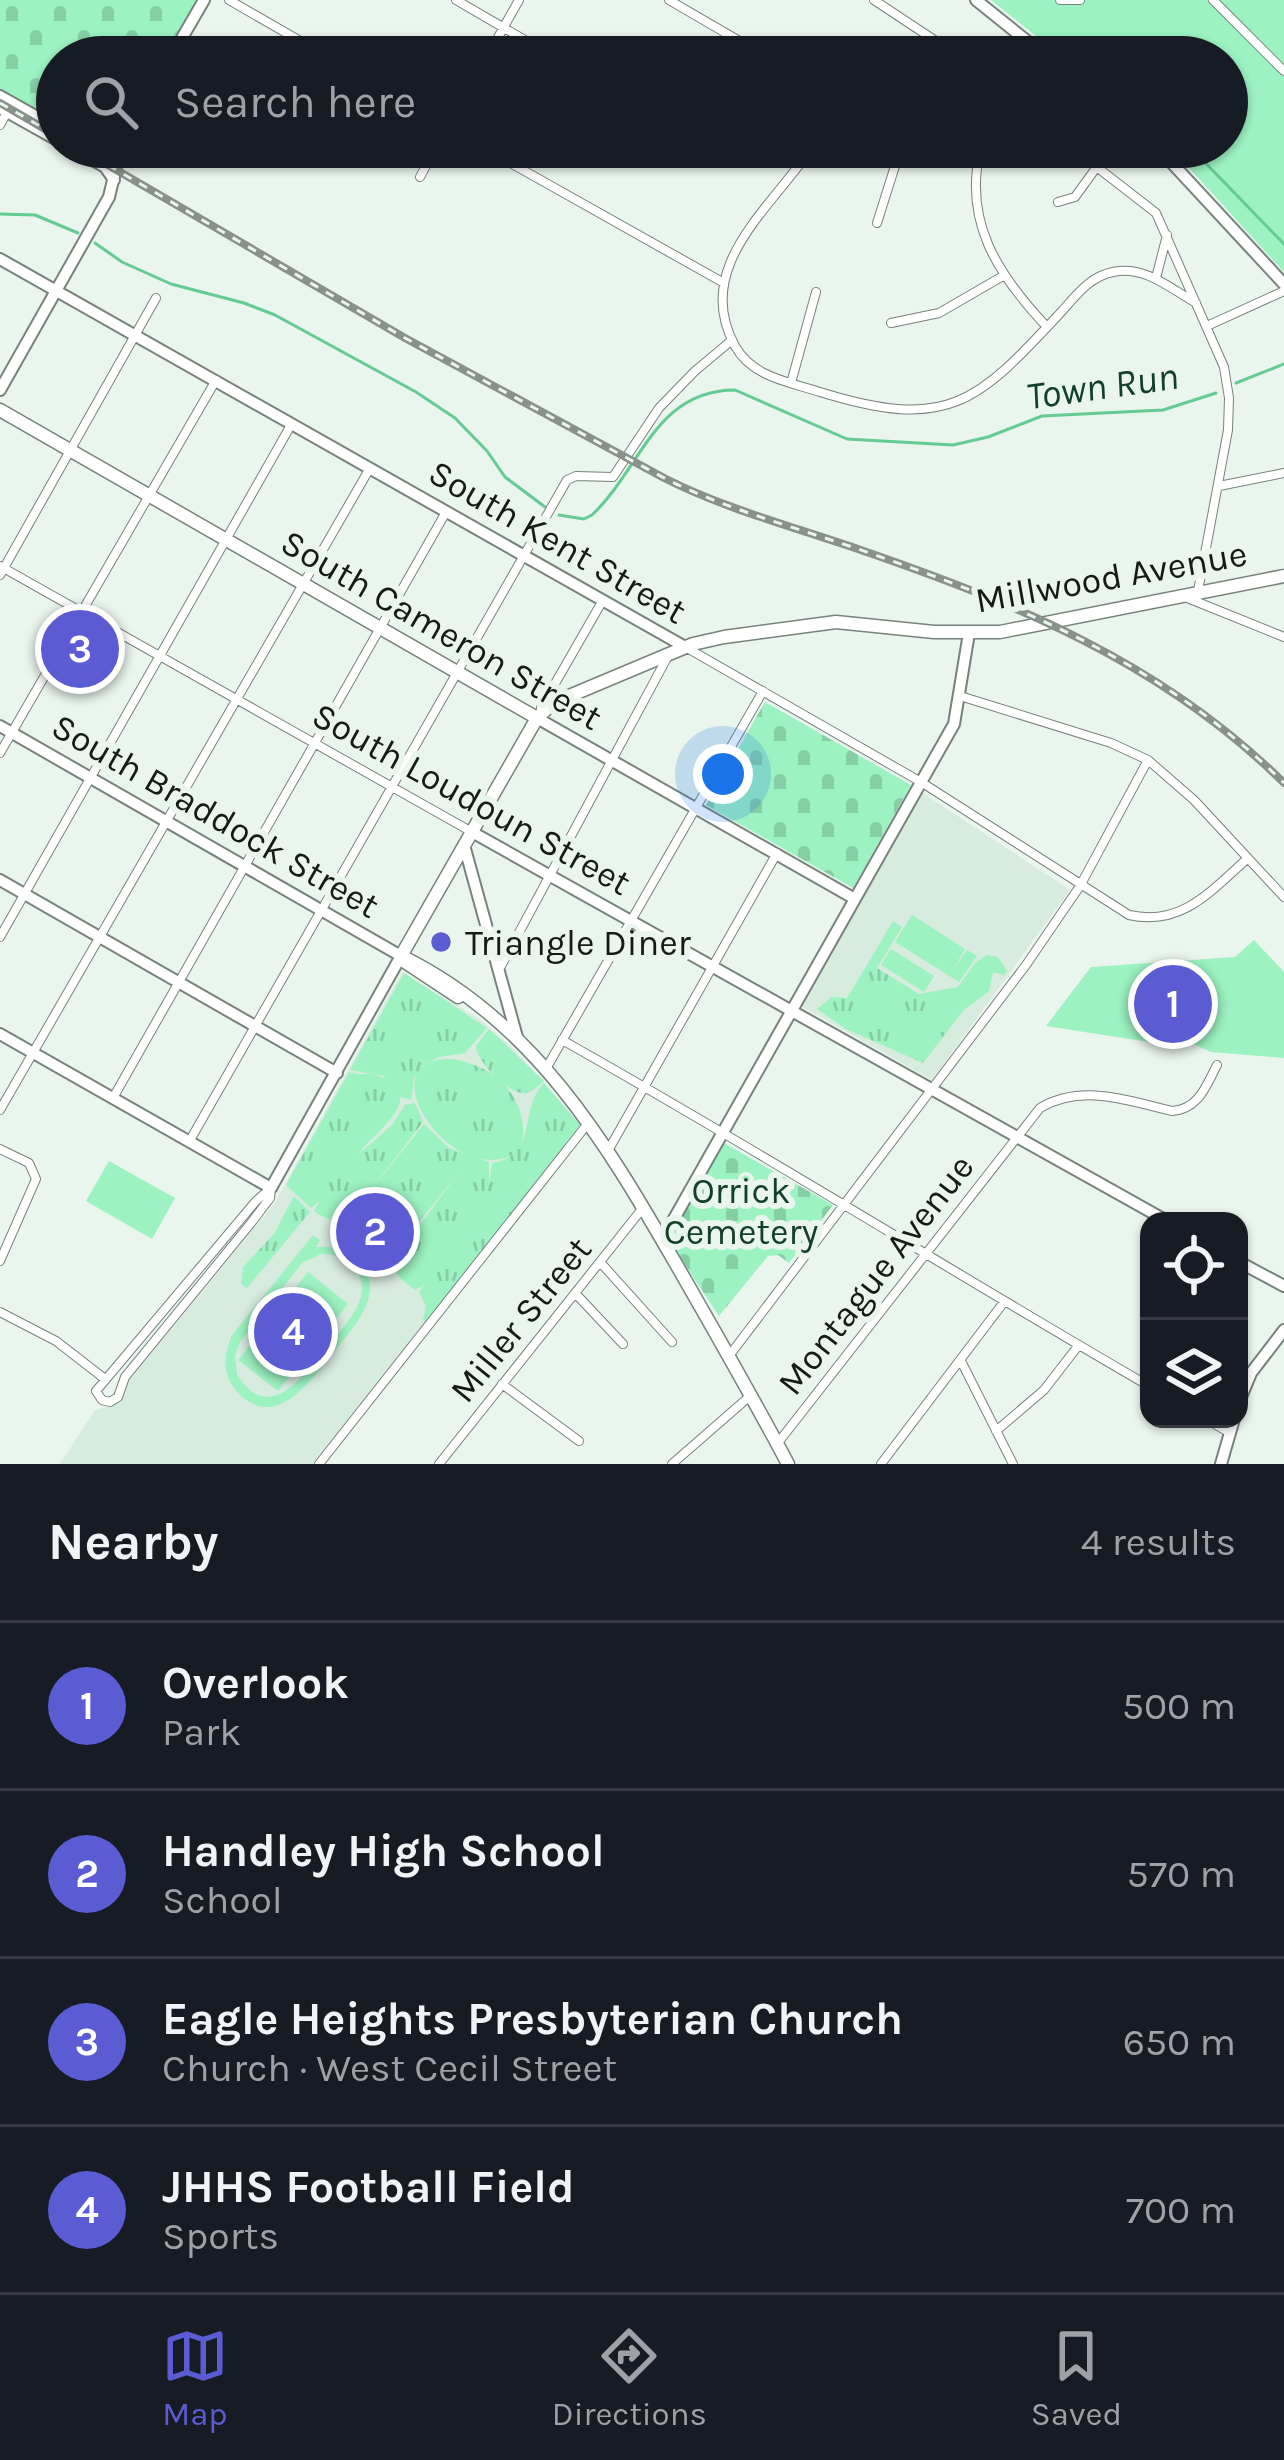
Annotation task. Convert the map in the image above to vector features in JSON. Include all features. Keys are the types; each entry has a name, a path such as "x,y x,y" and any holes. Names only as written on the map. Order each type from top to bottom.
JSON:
{"main road":[{"name":"South Cameron Street","path":"0,410 537,718"},
{"name":"Millwood Avenue","path":"537,718 553,703 687,648 760,631 826,623 970,633 1037,626 1284,576"},
{"path":"401,956 537,718"},
{"name":"South Braddock Street","path":"401,956 447,981 517,1037 590,1120 788,1464"}],"street":[{"path":"183,36 204,0"},
{"path":"229,0 292,36"},
{"path":"456,0 517,36"},
{"path":"499,36 520,0"},
{"path":"669,0 731,36"},
{"path":"874,0 928,36"},
{"path":"976,0 1021,36"},
{"path":"1060,0 1081,0"},
{"path":"1213,0 1284,70"},
{"path":"0,96 36,116"},
{"path":"0,125 4,110 36,128"},
{"path":"106,168 114,181"},
{"path":"0,390 114,181 116,168"},
{"path":"420,177 425,168"},
{"path":"519,168 724,283"},
{"path":"795,168 744,233 724,283 732,340 753,368 791,383 873,408 934,409 983,389 1084,287 1106,273 1134,272 1156,278 1196,303"},
{"path":"878,223 895,168"},
{"path":"977,168 974,190 986,246 1003,277 1046,327"},
{"path":"1058,202 1075,197 1096,168 1150,205 1224,368 1228,430 1198,591"},
{"path":"1176,168 1284,288 1207,326"},
{"path":"1156,278 1167,235"},
{"name":"South Kent Street","path":"0,259 921,782 1129,915 1168,916 1198,903 1248,858"},
{"path":"891,323 939,313 1003,277"},
{"path":"791,383 816,292"},
{"path":"1,570 156,298"},
{"path":"189,1142 567,480 614,477 659,408 732,340"},
{"path":"0,753 6,729 216,380"},
{"path":"0,937 292,424"},
{"path":"0,1110 370,469"},
{"path":"1219,486 1284,473"},
{"path":"113,1098 446,512"},
{"name":"South Loudoun Street","path":"1,570 393,788 468,839 550,876 1151,1212"},
{"path":"1180,595 1284,637"},
{"path":"537,718 603,600"},
{"path":"662,1240 954,724 970,633"},
{"path":"500,966 668,664 668,656"},
{"path":"547,1067 763,691"},
{"path":"960,696 1111,743 1148,760 1194,800 1284,897"},
{"name":"South Cameron Street","path":"537,718 856,899"},
{"name":"South Braddock Street","path":"6,729 401,956"},
{"path":"729,1356 1018,977 1080,886 1148,760"},
{"path":"468,839 517,1037"},
{"path":"609,1149 777,854"},
{"path":"0,880 337,1073"},
{"path":"171,1313 105,1379 96,1391 102,1400 118,1397 124,1378 171,1313 271,1198 271,1188 401,956"},
{"path":"0,1034 271,1188"},
{"path":"562,1040 1140,1381"},
{"name":"Montague Avenue","path":"777,1444 1040,1108 1073,1096 1102,1095 1184,1110 1200,1096 1217,1065"},
{"path":"319,1464 590,1120"},
{"path":"0,1150 29,1163 35,1179 0,1261"},
{"name":"Miller Street","path":"439,1464 643,1208"},
{"path":"600,1262 672,1342"},
{"path":"1248,1266 1282,1281"},
{"path":"575,1293 622,1344"},
{"path":"881,1464 1004,1302"},
{"path":"0,1312 56,1341 105,1379"},
{"path":"1248,1380 1284,1330"},
{"path":"996,1431 1044,1390 1078,1346"},
{"path":"961,1361 1013,1464"},
{"path":"502,1384 578,1441"},
{"path":"672,1464 751,1396"},
{"path":"1221,1428 1230,1433"},
{"path":"1221,1464 1231,1428"}],"shaded area":[{"path":"921,792 1070,890 932,1080 801,1006"},
{"path":"402,972 478,1018 513,1048 581,1125 313,1464 60,1464 95,1410 115,1405 128,1382 274,1204"}],"green space":[{"path":"0,0 196,0 175,36 36,36 36,112 0,91"},
{"path":"991,0 1284,0 1284,272 1189,168 1248,168 1248,36 1036,36"},
{"path":"765,702 911,785 853,888 706,805"},
{"path":"912,915 965,949 953,970 967,950 977,956 959,982 895,942"},
{"path":"893,921 902,927 877,968 919,994 958,987 987,955 998,957 1007,971 1004,975 993,972 989,991 963,1011 923,1063 846,1029 817,1009 832,997 847,998"},
{"path":"1254,940 1284,972 1284,1058 1211,1052 1172,1035 1168,1045 1046,1026 1091,967 1235,957"},
{"path":"891,949 934,976 924,992 881,965"},
{"path":"404,973 487,1028 465,1053 439,1057 422,1066 414,1078 411,1100 401,1097 383,1076 350,1070"},
{"path":"489,1029 544,1081 528,1092 519,1092 495,1076 476,1046"},
{"path":"453,1059 492,1074 517,1104 522,1141 506,1158 469,1155 448,1143 420,1108 417,1073 430,1062"},
{"path":"349,1072 379,1076 400,1094 393,1116 359,1154 392,1125 405,1105 415,1103 423,1122 367,1195 424,1124 449,1148 489,1162 489,1184 492,1163 507,1158 522,1141 544,1083 580,1125 426,1323 426,1306 419,1292 424,1285 415,1290 399,1277 392,1262 460,1171 392,1256 350,1224 352,1213 338,1220 324,1217 314,1211 320,1201 311,1208 286,1185"},
{"name":"Orrick Cemetery","path":"722,1142 833,1205 789,1263 778,1255 768,1256 719,1316 667,1238"},
{"path":"109,1161 175,1198 152,1239 86,1201"},
{"path":"294,1196 310,1212 247,1288 241,1284 243,1267 274,1234"},
{"path":"313,1235 320,1240 316,1247 349,1253 367,1274 368,1299 356,1324 310,1381 287,1401 261,1407 234,1388 226,1362 232,1335","holes":["321,1254 344,1259 355,1268 361,1279 359,1302 305,1374 283,1392 260,1396 237,1374 235,1355 240,1342 302,1263"]},
{"path":"308,1272 348,1304 278,1391 238,1360"}],"waterway":[{"path":"1210,168 1284,244"},
{"name":"Town Run","path":"0,214 35,215 78,233"},
{"name":"Town Run","path":"95,243 122,262 171,284 275,315 416,392 455,418 505,477 545,507"},
{"name":"Town Run","path":"1236,383 1284,364"},
{"name":"Town Run","path":"559,515 584,519 592,515 668,417 708,393 735,390 847,439 953,445 1042,416 1163,410 1216,393"}],"railway":[{"path":"0,103 36,124"},
{"path":"113,168 405,338 666,479 972,591 1084,641 1188,703 1284,783"}],"place":[{"name":"Eagle Heights Presbyterian Church","path":"80,649"},
{"name":"Triangle Diner","path":"441,942"},
{"name":"Overlook","path":"1173,1004"},
{"name":"Handley High School","path":"375,1232"},
{"name":"JHHS Football Field","path":"293,1332"}]}
